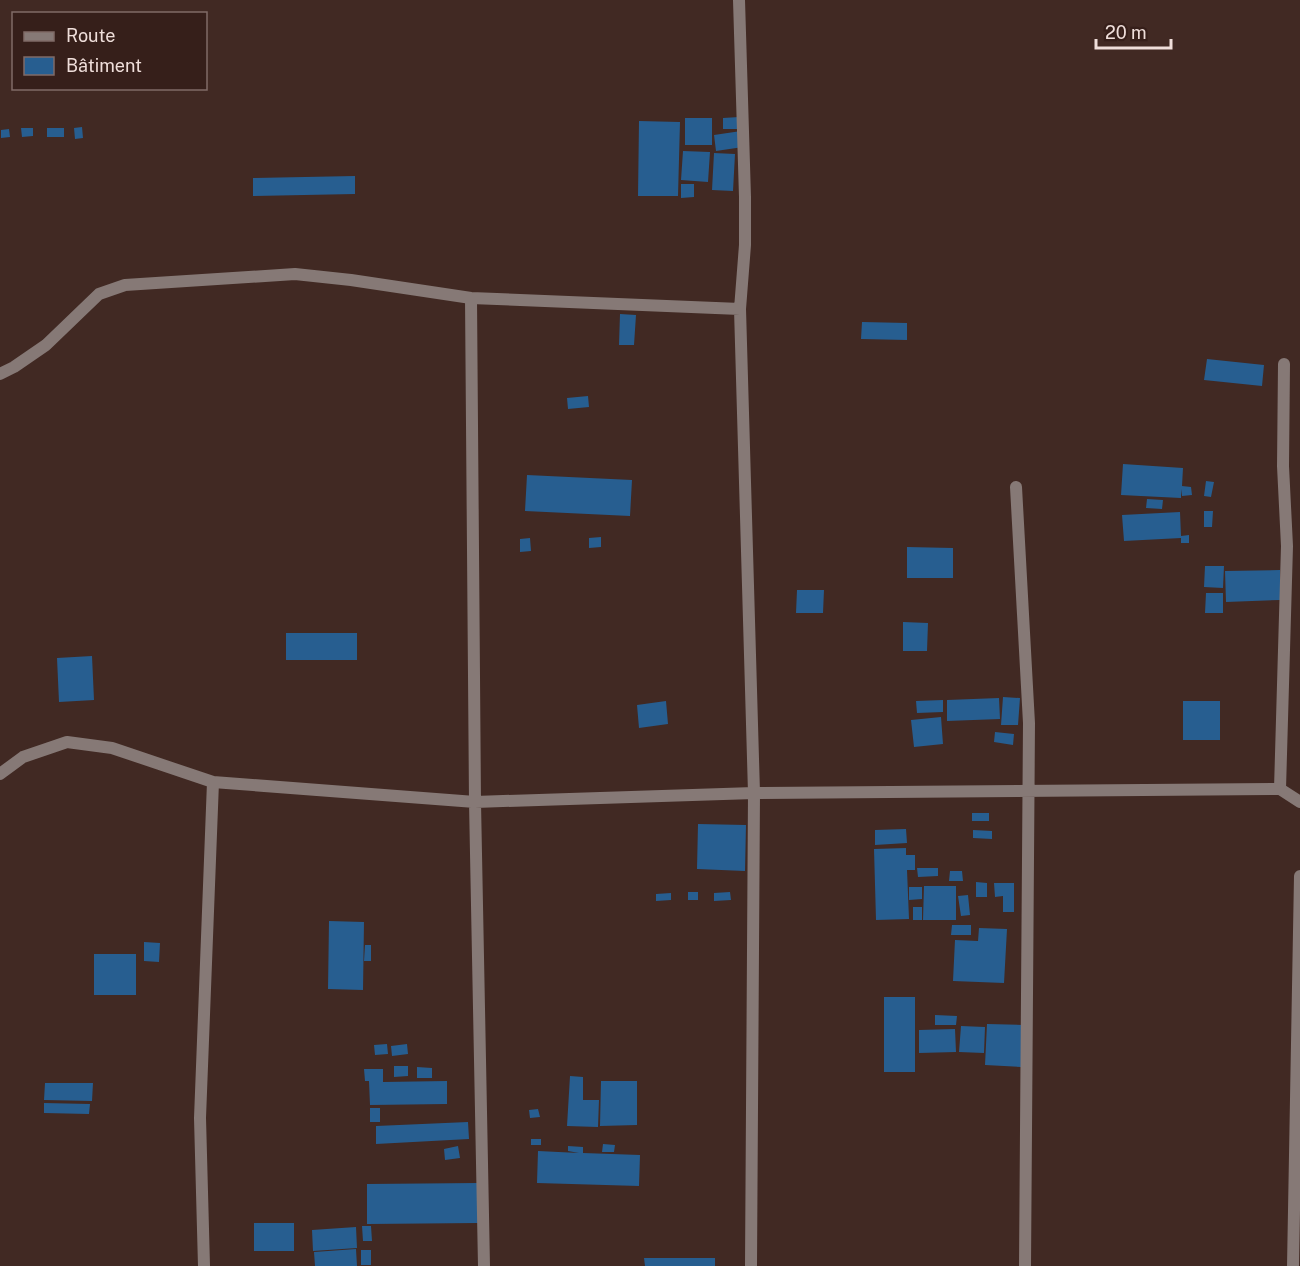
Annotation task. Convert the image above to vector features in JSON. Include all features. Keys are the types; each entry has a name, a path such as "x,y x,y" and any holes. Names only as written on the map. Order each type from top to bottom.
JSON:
{"street":[{"path":"739,0 746,233 740,309 754,793 751,1266"},
{"path":"0,374 46,345 99,294 125,285 295,274 471,298 740,309"},
{"path":"471,298 475,802 484,1266"},
{"path":"1280,789 1287,546 1283,466 1284,364"},
{"path":"1016,487 1029,723 1025,1266"},
{"path":"0,774 23,758 67,742 112,748 213,782 475,802 754,793 1280,789 1300,802"},
{"path":"204,1266 200,1118 213,782"},
{"path":"1293,1266 1300,876"}],"building":[{"path":"739,117 739,129 723,129 723,118"},
{"path":"685,118 712,118 712,145 685,145"},
{"path":"639,121 680,122 678,196 638,196"},
{"path":"82,127 83,138 75,139 74,128"},
{"path":"21,128 33,128 33,136 22,137"},
{"path":"47,128 64,128 64,137 47,137"},
{"path":"9,129 10,137 1,138 1,130"},
{"path":"741,131 743,147 716,151 714,135"},
{"path":"683,151 710,152 708,182 681,180"},
{"path":"714,153 735,154 733,191 712,190"},
{"path":"355,176 355,194 253,196 253,178"},
{"path":"681,184 694,184 694,197 681,198"},
{"path":"620,314 636,315 634,345 619,345"},
{"path":"862,322 907,323 907,340 861,339"},
{"path":"1207,359 1264,365 1262,386 1204,380"},
{"path":"588,396 589,407 568,409 567,398"},
{"path":"1123,464 1183,468 1182,486 1191,487 1192,495 1182,496 1181,489 1181,498 1121,495"},
{"path":"527,475 632,480 630,516 525,511"},
{"path":"1206,481 1214,482 1211,497 1204,496"},
{"path":"1147,499 1163,500 1162,509 1146,508"},
{"path":"1204,511 1213,511 1212,527 1204,527"},
{"path":"1180,512 1181,536 1189,535 1189,543 1181,543 1181,538 1124,541 1122,515"},
{"path":"601,537 601,547 589,548 589,538"},
{"path":"530,538 531,551 520,552 520,539"},
{"path":"907,547 953,548 953,578 907,578"},
{"path":"1205,566 1224,566 1223,588 1204,587"},
{"path":"1280,570 1280,600 1226,602 1225,571"},
{"path":"797,590 824,590 823,613 796,613"},
{"path":"1206,593 1223,593 1223,613 1205,613"},
{"path":"903,622 928,623 927,651 903,651"},
{"path":"286,633 357,633 357,660 286,660"},
{"path":"92,656 94,700 59,702 57,658"},
{"path":"1003,697 1020,698 1018,725 1001,725"},
{"path":"999,698 1000,719 947,721 947,700"},
{"path":"943,700 943,712 917,713 916,701"},
{"path":"666,701 668,724 639,728 637,705"},
{"path":"1183,701 1220,701 1220,740 1183,740"},
{"path":"941,717 943,744 914,747 911,720"},
{"path":"995,732 1014,734 1013,745 994,742"},
{"path":"972,813 989,813 989,821 972,821"},
{"path":"698,824 746,825 745,871 697,869"},
{"path":"906,829 907,843 875,845 875,830"},
{"path":"973,830 992,831 992,839 973,838"},
{"path":"906,848 906,855 915,855 915,870 907,870 909,919 876,920 874,849"},
{"path":"917,868 938,868 938,876 918,877"},
{"path":"950,871 962,871 963,881 949,881"},
{"path":"976,882 987,883 987,897 976,897"},
{"path":"994,883 1014,883 1014,912 1003,912 1003,896 995,897"},
{"path":"924,886 956,886 956,920 923,920"},
{"path":"909,887 922,887 922,899 909,900"},
{"path":"688,892 698,892 698,900 688,900"},
{"path":"730,892 731,900 714,901 714,893"},
{"path":"671,893 671,900 656,901 656,894"},
{"path":"968,895 970,915 961,916 958,896"},
{"path":"913,907 922,907 922,920 913,920"},
{"path":"329,921 364,922 363,990 328,989"},
{"path":"952,925 971,925 971,935 951,935"},
{"path":"979,928 1007,929 1004,983 953,981 955,940 978,941"},
{"path":"144,942 160,943 159,962 144,961"},
{"path":"365,945 371,945 371,961 364,961"},
{"path":"94,954 136,954 136,995 94,995"},
{"path":"884,997 915,997 915,1072 884,1072"},
{"path":"935,1015 957,1016 956,1025 935,1025"},
{"path":"987,1024 1023,1025 1021,1067 985,1065"},
{"path":"961,1026 985,1027 984,1053 959,1052"},
{"path":"955,1029 956,1052 919,1053 919,1030"},
{"path":"387,1044 388,1054 375,1055 374,1045"},
{"path":"407,1044 408,1054 392,1056 391,1046"},
{"path":"394,1066 408,1066 408,1076 394,1077"},
{"path":"417,1067 432,1068 432,1078 417,1078"},
{"path":"364,1069 383,1069 383,1082 447,1081 447,1104 370,1105 369,1081 365,1081"},
{"path":"570,1076 583,1077 583,1100 599,1100 598,1127 567,1126"},
{"path":"601,1081 637,1081 637,1125 600,1126"},
{"path":"45,1083 93,1083 92,1101 44,1100"},
{"path":"44,1103 90,1104 89,1114 44,1113"},
{"path":"370,1108 380,1108 380,1122 370,1122"},
{"path":"538,1109 540,1117 530,1118 529,1110"},
{"path":"468,1122 469,1139 376,1144 376,1126"},
{"path":"531,1139 541,1139 541,1145 531,1145"},
{"path":"603,1144 615,1145 614,1152 602,1152"},
{"path":"458,1146 460,1158 445,1160 444,1149"},
{"path":"568,1146 583,1147 583,1153 640,1155 639,1186 537,1183 538,1151 579,1153 568,1151"},
{"path":"478,1183 478,1223 367,1224 367,1184"},
{"path":"254,1223 294,1223 294,1251 254,1251"},
{"path":"362,1226 371,1226 372,1241 363,1241"},
{"path":"356,1227 357,1248 313,1251 312,1230"},
{"path":"356,1249 357,1266 315,1266 314,1252"},
{"path":"361,1250 371,1250 371,1265 361,1265"},
{"path":"644,1258 715,1258 715,1266 645,1266"}]}
